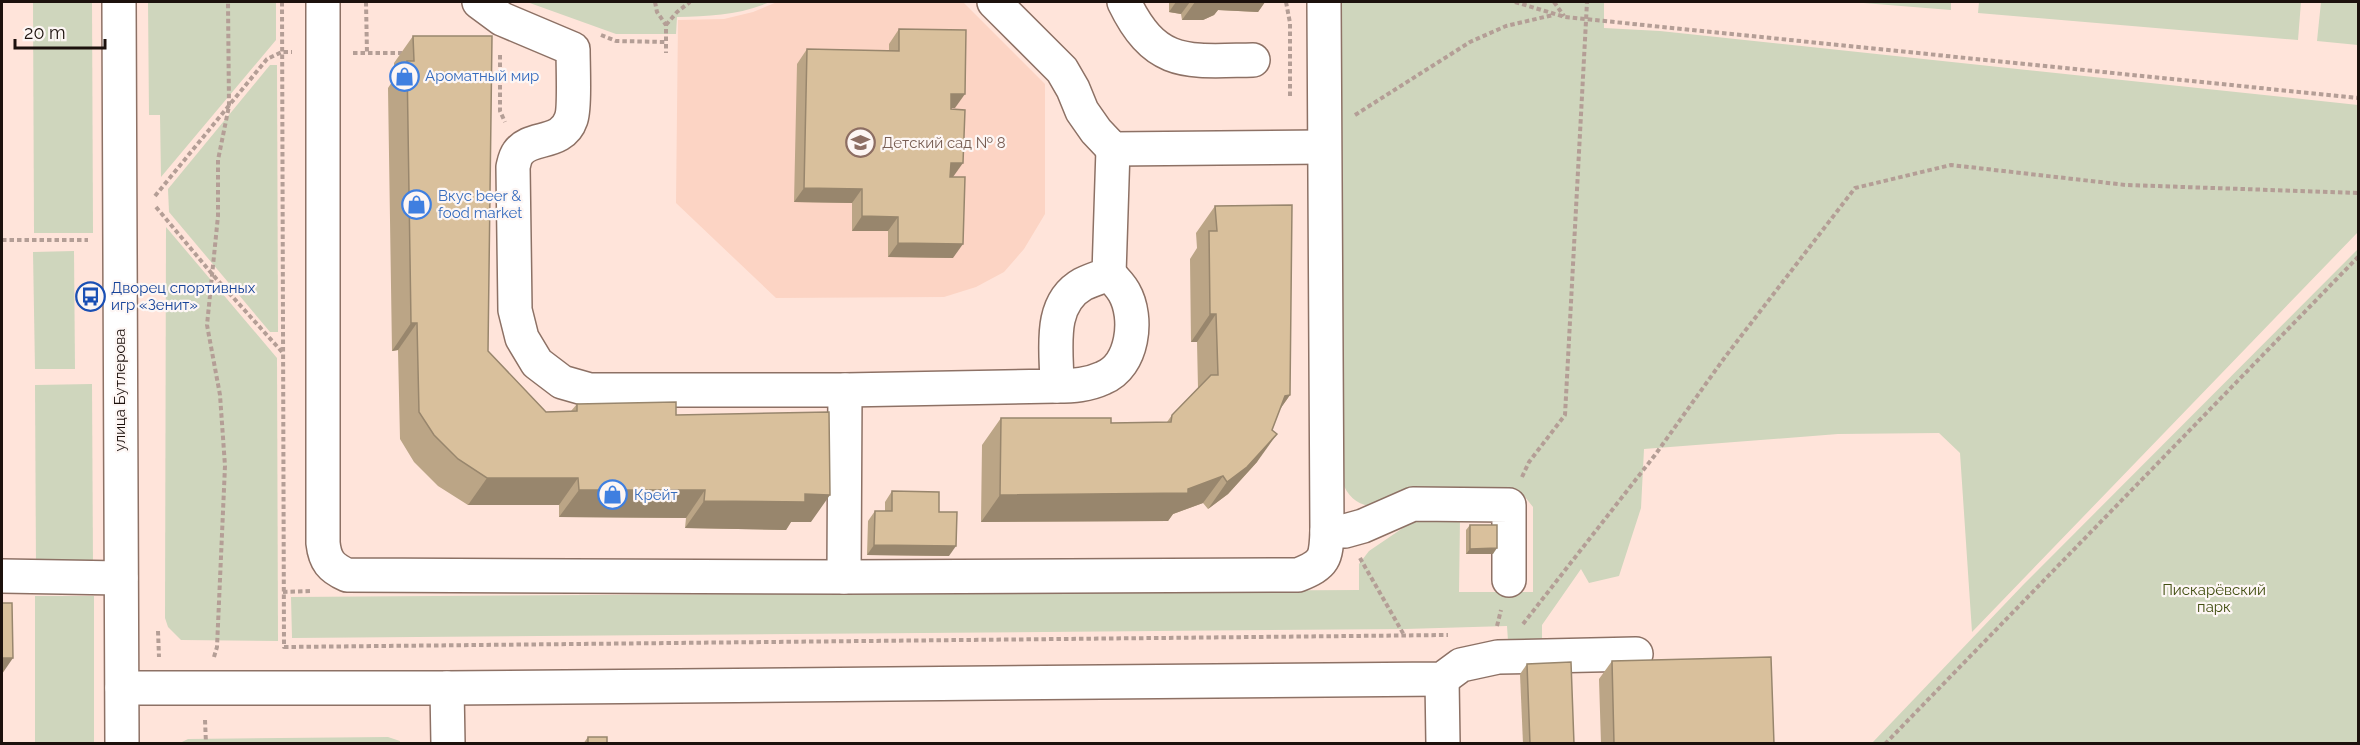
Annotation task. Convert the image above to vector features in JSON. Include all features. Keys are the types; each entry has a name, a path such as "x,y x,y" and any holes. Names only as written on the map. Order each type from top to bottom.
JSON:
{"street":[{"name":"улица Бутлерова","path":"119,2 122,744"},
{"path":"323,2 323,543 324,558 333,569 347,575 844,577 1298,574 1316,568 1336,531 1324,147 1324,2"},
{"path":"479,2 502,19 573,49 572,118 563,132 548,140 531,143 518,152 513,166 515,310 522,338 537,363 562,382 590,390 845,390 1080,385 1105,378 1122,363 1131,342 1131,310 1124,292 1109,274 1113,149 1082,111 1073,88 1062,70 994,2"},
{"path":"1124,2 1147,38 1167,55 1196,61 1253,60"},
{"path":"1113,149 1324,147"},
{"path":"1057,386 1057,319 1065,299 1082,285 1109,274"},
{"path":"844,577 845,390"},
{"path":"1336,531 1363,526 1413,504 1509,505 1509,580"},
{"path":"2,576 121,578"},
{"path":"122,688 447,688 1442,679 1461,665 1498,657 1636,654"},
{"path":"1442,679 1443,744"},
{"path":"447,688 448,744"}],"path":[{"path":"206,744 204,688 217,647 225,466 220,395 207,326 219,216 218,160 229,106 228,2"},
{"path":"282,2 284,647 1450,635"},
{"path":"366,2 367,53"},
{"path":"656,2 657,12 666,26 666,53"},
{"path":"666,26 677,12 690,2"},
{"path":"1515,2 1565,17 2358,98"},
{"path":"1554,2 1565,17"},
{"path":"1509,505 1529,462 1565,415 1587,2"},
{"path":"1324,147 1351,118 1470,42 1506,26 1553,15"},
{"path":"155,196 267,59 282,51 411,53"},
{"path":"488,54 509,55"},
{"path":"500,55 500,111 518,152"},
{"path":"1498,657 1655,455 1725,357 1855,188 1951,165 2126,185 2358,193"},
{"path":"156,207 213,275 284,353"},
{"path":"2,240 92,240"},
{"path":"1885,744 2358,257"},
{"path":"1336,531 1404,635"}],"shaded area":[{"name":"Детский сад № 8","path":"777,2 963,2 1045,84 1045,214 1024,249 1004,272 976,287 944,297 776,298 676,203 678,20 724,19 753,12"}],"green space":[{"path":"33,2 92,2 93,233 34,233"},
{"path":"148,2 276,2 276,40 161,177 160,115 149,115"},
{"path":"527,2 770,2 736,12 677,17 676,34 616,34"},
{"path":"1341,2 1604,2 1604,28 1660,31 2358,105 2358,232 1972,632 1960,453 1939,433 1838,434 1644,449 1641,508 1619,576 1589,583 1581,569 1542,625 1542,643 1508,641 1507,626 1405,629 292,638 291,597 1359,590 1359,564 1369,551 1419,517 1460,518 1459,592 1533,592 1533,507 1525,497 1512,490 1404,489 1390,502 1372,506 1356,501 1344,486"},
{"path":"1851,2 1951,2 1951,10"},
{"path":"1979,2 2301,2 2298,40 1978,13"},
{"path":"2321,2 2358,2 2358,45 2317,41"},
{"path":"270,65 277,65 278,332 270,332 169,212 168,189"},
{"path":"166,227 277,358 278,641 181,640 168,627 165,618"},
{"name":"Пискарёвский парк","path":"2358,249 2358,743 1872,743 2024,584"},
{"path":"74,251 75,369 35,369 33,252"},
{"path":"92,384 93,567 36,567 35,385"},
{"path":"35,596 94,596 94,743 35,743"},
{"path":"388,737 400,743 180,743 188,739"}],"building":[{"path":"899,29 966,30 965,94 951,94 951,109 965,110 963,163 951,163 950,177 965,177 963,244 898,243 898,217 862,216 862,189 804,188 807,49 899,51"},
{"path":"413,36 492,36 488,351 546,412 577,411 577,404 676,402 676,415 829,412 830,495 805,494 805,502 704,501 705,490 579,490 578,478 487,478 458,459 434,435 419,412 417,323 411,323 407,61 414,61"},
{"path":"1292,205 1290,395 1285,396 1272,430 1277,434 1247,467 1227,482 1223,476 1188,489 1188,493 1000,495 1001,418 1111,418 1111,423 1171,422 1172,415 1211,375 1218,375 1216,314 1210,314 1209,231 1217,231 1215,206"},
{"path":"892,491 939,492 939,512 957,512 956,546 874,545 875,511 892,511"},
{"path":"1470,525 1497,525 1497,548 1470,549"},
{"path":"2,603 12,603 13,658 2,658"},
{"path":"1771,657 1774,744 1614,744 1612,661"},
{"path":"1571,662 1574,744 1530,744 1527,664"},
{"path":"588,737 607,737 607,744 588,744"}],"place":[{"name":"Ароматный мир","path":"404,76"},
{"name":"Детский сад № 8","path":"861,143"},
{"name":"Вкус beer & food market","path":"417,205"},
{"name":"Дворец спортивных игр «Зенит»","path":"90,297"},
{"name":"Крейт","path":"613,495"}]}
